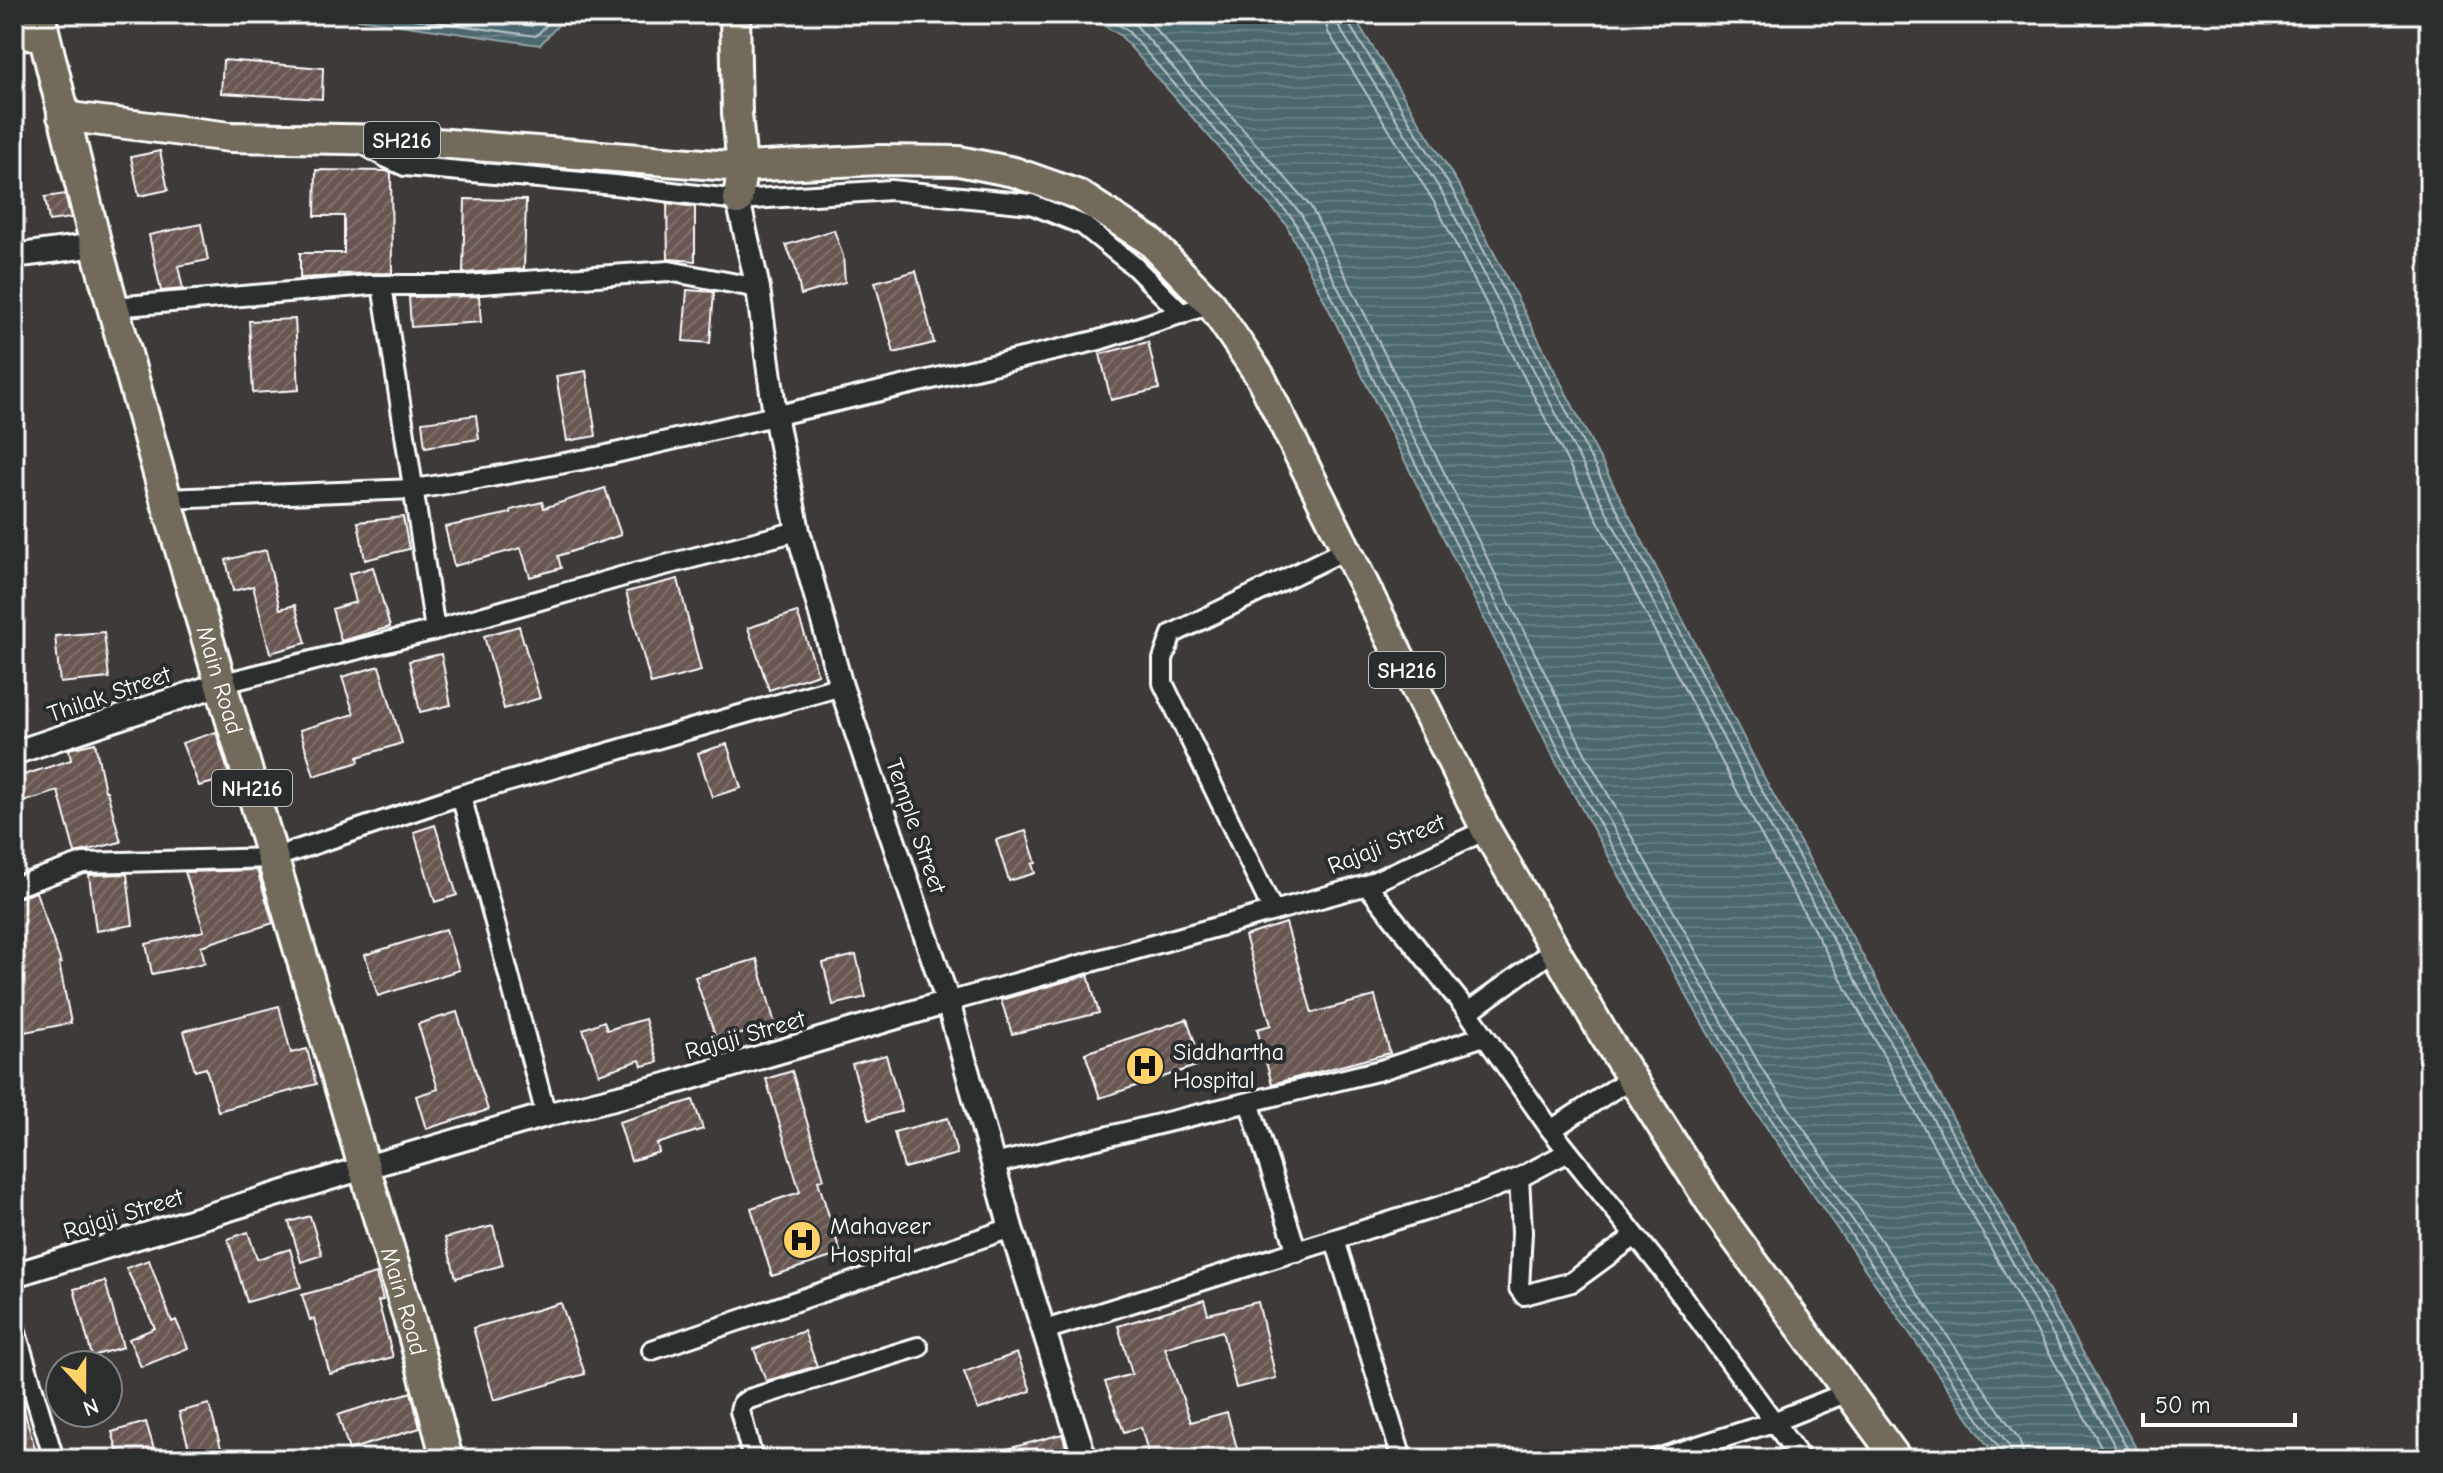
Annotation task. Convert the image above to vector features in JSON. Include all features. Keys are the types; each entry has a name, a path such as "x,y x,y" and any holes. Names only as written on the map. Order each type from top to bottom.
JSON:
{"highway":[{"name":"Main Road","path":"32,28 62,116 166,499 414,1335 447,1459"}],"main road":[{"path":"735,14 737,113 742,167 738,200"},
{"name":"SH216","path":"62,116 230,137 398,140 742,167 879,160 959,161 1014,172 1079,195 1150,241 1211,304 1260,376 1486,830 1631,1078 1716,1211 1897,1459"}],"street":[{"path":"356,139 405,166 615,185 738,200 891,190 1031,204 1083,225 1134,266 1182,314"},
{"name":"Temple Street","path":"738,200 758,288 775,415 798,531 841,686 948,1002 1011,1228 1085,1459"},
{"path":"14,256 96,245"},
{"path":"114,307 382,285 466,285 669,271 758,288"},
{"path":"382,285 435,630"},
{"path":"166,499 414,489 607,455 1099,340 1211,304"},
{"path":"220,684 435,630 638,572 798,531"},
{"path":"1273,911 1163,683 1163,659 1172,634 1347,549"},
{"name":"Thilak Street","path":"14,753 220,684"},
{"path":"14,887 83,863 273,858 461,795 841,686"},
{"path":"461,795 546,1115"},
{"name":"Rajaji Street","path":"14,1275 546,1115 666,1085 948,1002 1367,885 1486,830"},
{"path":"1367,885 1468,1012 1551,1130 1635,1236 1801,1459"},
{"path":"1468,1012 1554,950"},
{"path":"994,1164 1381,1070 1484,1036"},
{"path":"1551,1130 1631,1078"},
{"path":"1249,1102 1297,1252"},
{"path":"1045,1330 1335,1240 1519,1178 1568,1152"},
{"path":"1519,1178 1522,1232 1519,1288 1524,1295 1572,1282 1635,1236"},
{"path":"652,1350 1011,1228"},
{"path":"1335,1240 1402,1459"},
{"path":"14,1326 54,1459"},
{"path":"753,1459 740,1411 742,1404 749,1399 918,1347"},
{"path":"1657,1459 1773,1422 1848,1392"}],"water":[{"path":"323,14 568,14 540,45"},
{"path":"1083,14 1352,14 1460,187 1767,783 2142,1459 1997,1459 1737,1085 1560,770 1286,224 1120,35"}],"building":[{"path":"223,60 323,68 322,99 221,93"},
{"path":"160,151 168,190 139,196 131,157"},
{"path":"316,170 391,173 392,273 300,278 300,253 344,253 344,216 315,216"},
{"path":"65,194 71,218 49,221 45,197"},
{"path":"465,199 526,200 524,269 463,273"},
{"path":"667,203 695,207 695,261 668,259"},
{"path":"201,224 208,260 178,266 183,289 161,291 149,235"},
{"path":"834,230 843,256 845,282 801,295 795,266 786,245"},
{"path":"916,271 934,343 894,353 875,282"},
{"path":"687,290 714,292 710,343 683,341"},
{"path":"479,296 481,322 411,327 409,297"},
{"path":"295,319 299,390 253,393 249,321"},
{"path":"1148,342 1159,389 1111,400 1100,354"},
{"path":"586,371 596,436 567,441 556,376"},
{"path":"476,415 479,439 425,447 422,422"},
{"path":"605,488 621,535 558,556 561,568 530,577 521,548 454,566 445,527 511,513 511,510 542,502 544,508"},
{"path":"403,517 409,549 365,560 358,522"},
{"path":"266,550 280,609 295,605 306,643 270,653 253,586 233,591 226,560"},
{"path":"373,567 390,627 341,641 332,609 356,602 349,574"},
{"path":"678,579 701,671 651,684 626,592"},
{"path":"797,612 818,674 769,690 748,628"},
{"path":"519,626 540,698 504,709 484,636"},
{"path":"104,632 109,678 60,683 55,636"},
{"path":"441,654 451,705 420,712 409,661"},
{"path":"379,666 402,743 358,757 359,762 314,776 300,730 354,714 342,677"},
{"path":"216,732 230,778 199,786 182,743"},
{"path":"95,743 105,791 121,842 75,853 58,791 14,805 14,778 71,760 69,749"},
{"path":"727,744 741,788 712,797 698,753"},
{"path":"435,825 457,895 435,902 414,832"},
{"path":"1026,831 1036,863 1032,864 1035,873 1009,881 996,840"},
{"path":"257,870 273,923 201,946 205,963 152,974 146,944 204,931 185,872"},
{"path":"127,874 133,925 96,931 89,875"},
{"path":"36,892 61,963 71,1023 14,1034 14,899"},
{"path":"1286,923 1312,1013 1375,996 1390,1053 1272,1084 1257,1029 1271,1025 1245,936"},
{"path":"446,929 459,970 378,996 365,955"},
{"path":"856,955 866,997 833,1005 823,963"},
{"path":"757,959 775,1024 717,1041 695,977"},
{"path":"1088,975 1099,1013 1012,1034 1001,1000"},
{"path":"279,1006 291,1053 307,1049 316,1084 218,1111 206,1068 195,1071 184,1031"},
{"path":"457,1012 488,1110 426,1129 416,1096 438,1089 418,1024"},
{"path":"645,1019 658,1062 642,1066 640,1060 599,1074 583,1029 604,1021 607,1030"},
{"path":"1187,1019 1202,1064 1100,1098 1085,1053"},
{"path":"886,1055 902,1111 869,1120 852,1064"},
{"path":"792,1071 824,1179 818,1181 841,1254 772,1276 751,1208 800,1192 766,1079"},
{"path":"693,1100 703,1129 657,1144 659,1152 631,1161 619,1122"},
{"path":"948,1118 957,1154 904,1168 894,1132"},
{"path":"310,1216 322,1255 301,1262 289,1222"},
{"path":"493,1226 503,1265 456,1278 445,1238"},
{"path":"248,1232 257,1259 290,1249 301,1287 247,1302 228,1239"},
{"path":"149,1260 172,1322 176,1320 188,1348 141,1367 129,1339 155,1328 126,1268"},
{"path":"376,1274 383,1300 378,1301 393,1357 330,1374 314,1319 310,1320 302,1295"},
{"path":"105,1281 123,1347 90,1349 74,1289"},
{"path":"1204,1300 1208,1314 1258,1302 1276,1378 1236,1388 1222,1331 1165,1348 1191,1422 1227,1412 1240,1459 1175,1459 1175,1455 1150,1459 1141,1427 1124,1432 1105,1382 1132,1374 1118,1326"},
{"path":"561,1303 585,1374 494,1400 473,1328"},
{"path":"804,1331 817,1366 766,1381 754,1349"},
{"path":"1017,1353 1031,1391 978,1410 964,1372"},
{"path":"19,1392 38,1459 14,1459 14,1393"},
{"path":"411,1392 420,1428 349,1450 338,1415"},
{"path":"209,1404 224,1459 192,1459 179,1412"},
{"path":"146,1422 157,1459 120,1459 112,1432"},
{"path":"1062,1434 1070,1459 989,1459 989,1454"}],"place":[{"name":"Siddhartha Hospital","path":"1145,1066"},
{"name":"Mahaveer Hospital","path":"802,1240"}]}
